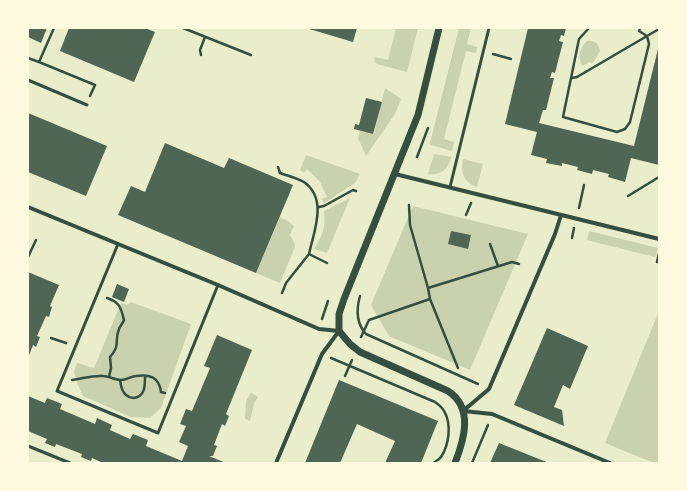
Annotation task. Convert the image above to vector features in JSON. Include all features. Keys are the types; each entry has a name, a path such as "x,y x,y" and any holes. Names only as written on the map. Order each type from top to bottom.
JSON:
{"street":[{"path":"276,463 322,354 339,331 339,314 344,299 396,174 418,115 439,28"},
{"path":"396,174 659,239"},
{"path":"28,207 218,285 319,330 339,331 350,344 360,352 453,394 463,411 465,435 455,463"},
{"path":"463,411 489,389 555,234 561,215"},
{"path":"463,411 492,414 610,463"},
{"path":"28,446 70,463"}],"lane":[{"path":"450,187 489,28"},
{"path":"28,80 87,105"},
{"path":"118,244 57,391 158,432 218,285"}],"path":[{"path":"39,62 54,28"},
{"path":"183,28 251,55"},
{"path":"589,28 579,39 563,117 617,132 625,129 630,122 649,44 648,36"},
{"path":"640,28 639,31 648,36"},
{"path":"572,78 577,77 659,29"},
{"path":"201,55 200,50 205,37"},
{"path":"501,57 511,59"},
{"path":"28,58 95,85 87,105"},
{"path":"278,167 280,173 302,181 313,190 319,207 309,254 286,283 282,293"},
{"path":"628,196 659,178"},
{"path":"319,207 324,206 353,190 356,191"},
{"path":"408,205 410,224 430,299 458,368"},
{"path":"28,257 36,240"},
{"path":"490,244 498,266"},
{"path":"657,262 659,253"},
{"path":"309,254 327,263"},
{"path":"428,288 512,262 520,264"},
{"path":"97,294 112,300 121,307 124,320 119,330 115,350 110,357 109,377"},
{"path":"368,320 430,299"},
{"path":"359,323 364,332 369,336 475,383"},
{"path":"51,338 75,347"},
{"path":"322,354 435,402 441,407 446,413 449,428 446,444 441,458 433,463"},
{"path":"63,377 73,380 88,376 104,376 124,380 135,376 148,376 156,379 160,385 161,392 172,397"},
{"path":"120,380 121,388 126,395 133,398 142,394 145,388 145,376"},
{"path":"472,463 487,426"}],"green space":[{"path":"396,28 418,28 407,72 377,64 374,61 375,57 388,60"},
{"path":"459,28 471,28 467,44 477,47 476,53 466,51 444,139 454,142 452,151 431,145 430,143"},
{"path":"587,41 596,43 599,46 600,51 593,63 589,62 582,65 580,62 580,52"},
{"path":"385,88 401,99 395,114 366,156 358,138 360,131 374,134"},
{"path":"434,154 451,157 448,165 443,171 437,174 428,174"},
{"path":"306,155 360,174 355,183 324,203 322,199 327,197 320,182 307,169 304,173 300,170"},
{"path":"463,159 483,164 477,187 469,183 464,176 462,168"},
{"path":"350,198 327,253 314,249 323,231 325,222 324,211"},
{"path":"413,206 528,234 470,370 389,336 371,305"},
{"path":"280,217 294,226 290,235 295,247 280,283 256,273"},
{"path":"589,231 658,248 655,257 587,240"},
{"path":"131,302 191,324 161,408 150,418 131,417 83,396 74,372 77,363 94,368 121,303 127,305"},
{"path":"659,311 659,463 654,463 605,443"},
{"path":"251,393 258,397 254,404 250,421 245,419 245,408 246,402"}],"building":[{"path":"28,28 47,28 41,43 28,37"},
{"path":"69,28 145,28 155,32 134,82 60,51"},
{"path":"306,28 357,28 353,42"},
{"path":"528,28 566,28 564,36 561,35 559,41 563,42 555,73 552,72 550,78 554,78 546,110 543,110 539,123 634,146 659,45 659,165 631,158 625,182 608,177 609,174 593,170 592,174 577,170 578,167 562,163 562,166 546,163 547,159 531,155 537,132 505,124"},
{"path":"366,98 382,102 373,134 354,129 355,124 359,125"},
{"path":"28,113 107,146 86,196 28,172"},
{"path":"165,143 224,168 229,158 293,185 256,273 118,215 131,186 145,192"},
{"path":"451,231 471,235 468,249 448,244"},
{"path":"28,272 59,285 50,306 52,307 49,317 46,316 37,336 40,337 36,347 33,345 28,358"},
{"path":"117,284 129,289 124,302 112,297"},
{"path":"547,328 588,346 570,389 563,385 554,407 562,410 564,426 514,405"},
{"path":"217,335 252,350 226,414 229,416 225,426 222,424 214,445 217,446 213,456 209,456 226,463 103,463 92,458 91,461 81,457 82,454 56,444 55,447 45,443 47,439 28,431 28,396 45,403 47,398 62,404 60,409 95,424 97,418 112,425 110,430 130,439 133,434 148,440 146,446 182,461 188,446 179,442 186,426 180,424 186,409 192,411 210,368 204,366"},
{"path":"339,380 438,421 421,463 385,463 395,441 357,424 340,463 305,463"},
{"path":"499,443 549,463 490,463"}]}
